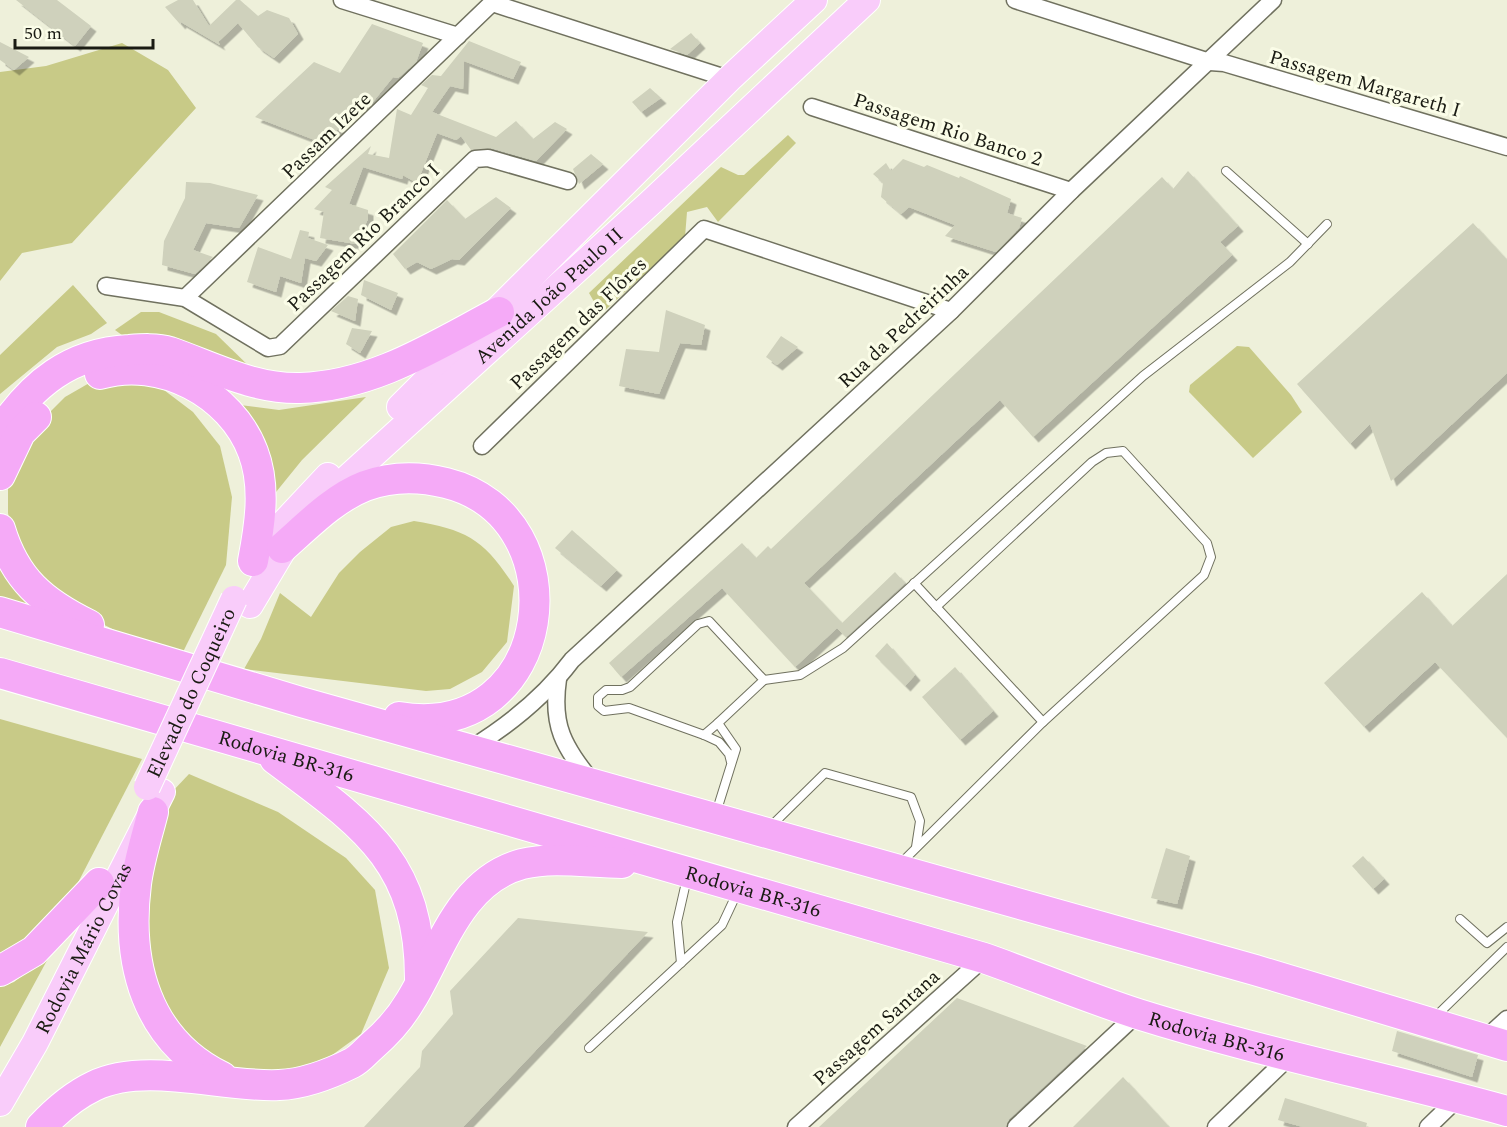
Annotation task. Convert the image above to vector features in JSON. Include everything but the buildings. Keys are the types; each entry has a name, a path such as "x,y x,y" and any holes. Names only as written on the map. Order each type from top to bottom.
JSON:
{"highway":[{"path":"0,432 33,391 75,360 113,351 149,349 167,351 241,380 277,388 303,388 338,383 387,371 499,312"},
{"path":"0,475 20,433 71,386 112,370 171,375 212,396 227,410 253,451 259,476 260,500 254,561"},
{"path":"282,548 342,498 364,486 412,476 430,479 476,492 498,510 514,529 531,569 534,591 532,632 514,674 500,691 462,713 423,721 301,702"},
{"path":"0,529 8,554 25,582 57,610 159,660"},
{"path":"0,612 301,702 1244,967 1496,1043"},
{"name":"Rodovia BR-316","path":"0,673 984,958 1137,1014 1507,1112"},
{"path":"0,693 74,693"},
{"path":"260,748 322,794 379,844 400,880 416,921 420,947 420,982"},
{"path":"154,797 136,884 136,957 143,990 157,1020 178,1046 201,1067 235,1084"},
{"path":"40,1127 54,1113 95,1086 121,1078 162,1076 235,1084 280,1085 317,1078 355,1061 385,1035 411,1001 445,934 474,893 494,877 521,864 549,860 584,863 648,860"},
{"path":"0,971 34,951 99,883"}],"main road":[{"name":"Avenida João Paulo II","path":"242,602 254,561 294,509 499,312 729,79 814,0"},
{"name":"Avenida João Paulo II","path":"242,602 304,519 325,498 650,204 867,0"},
{"name":"Elevado do Coqueiro","path":"154,797 242,602"},
{"name":"Rodovia Mário Covas","path":"0,1075 23,1036 99,883 154,797"},
{"name":"Rodovia Mário Covas","path":"0,1103 35,1043 154,797"}],"street":[{"path":"342,0 458,36"},
{"name":"Passagem Margareth I","path":"1015,0 1210,62 1224,63 1507,147"},
{"name":"Rua da Pedreirinha","path":"470,749 504,728 558,679 572,660 951,311 1071,191 1273,0"},
{"path":"494,1 729,79"},
{"name":"Passam Izete","path":"185,298 494,1"},
{"name":"Passagem Rio Banco 2","path":"812,107 1071,191"},
{"name":"Passagem Rio Branco I","path":"185,298 268,348 280,346 475,159 488,158 568,181"},
{"name":"Passagem das Flôres","path":"482,447 704,229 951,311"},
{"path":"106,286 185,298"},
{"path":"558,679 556,722 564,746 593,783"},
{"name":"Passagem Santana","path":"796,1127 984,958"},
{"path":"1016,1127 1137,1014"},
{"path":"1496,1043 1507,1019"},
{"path":"1216,1127 1290,1056"},
{"path":"1428,1127 1458,1098"}],"lane":[{"path":"1226,171 1308,244"},
{"path":"704,735 764,680 800,675 818,666 843,648 1143,376 1266,281 1328,224"},
{"path":"894,870 1043,722 1204,575 1211,557 1207,543 1124,451 1106,453 1092,462 936,607"},
{"path":"914,584 1043,722"},
{"path":"731,762 729,754 718,742 704,735 629,708 604,711 598,706 596,700 606,690 622,690 630,687 704,621 709,621 764,680"},
{"path":"714,819 736,749 718,723"},
{"path":"764,833 825,773 911,797 920,821 916,848"},
{"path":"681,963 677,922 688,872"},
{"path":"589,1048 722,925 740,887"},
{"path":"1460,919 1487,943 1507,927"},
{"path":"1430,1023 1507,947"}],"green space":[{"path":"122,43 168,70 196,108 72,243 22,253 0,281 0,72 46,66"},
{"path":"788,135 796,143 718,222 707,207 687,212 685,237 601,314 589,293 721,167 738,175 744,175"},
{"path":"73,285 107,323 91,334 57,347 0,394 0,355"},
{"path":"141,312 159,312 216,334 257,374 126,338 115,330"},
{"path":"1237,346 1249,347 1291,395 1302,412 1253,458 1189,392 1190,385"},
{"path":"112,370 156,384 193,412 220,446 232,497 226,565 183,652 144,645 65,605 15,550 8,513 8,475 38,424 65,397"},
{"path":"366,397 302,460 272,497 232,404 279,410"},
{"path":"414,521 448,528 473,539 493,557 514,586 507,642 482,672 450,689 426,691 244,669 261,639 280,593 311,617 339,573 360,552 391,527"},
{"path":"0,544 34,608 0,598"},
{"path":"0,719 142,759 70,898 0,961"},
{"path":"189,774 278,812 346,858 375,890 389,968 361,1034 324,1061 261,1085 205,1057 154,991 145,934 153,812"},
{"path":"51,953 0,1047 0,987 14,982"}]}
